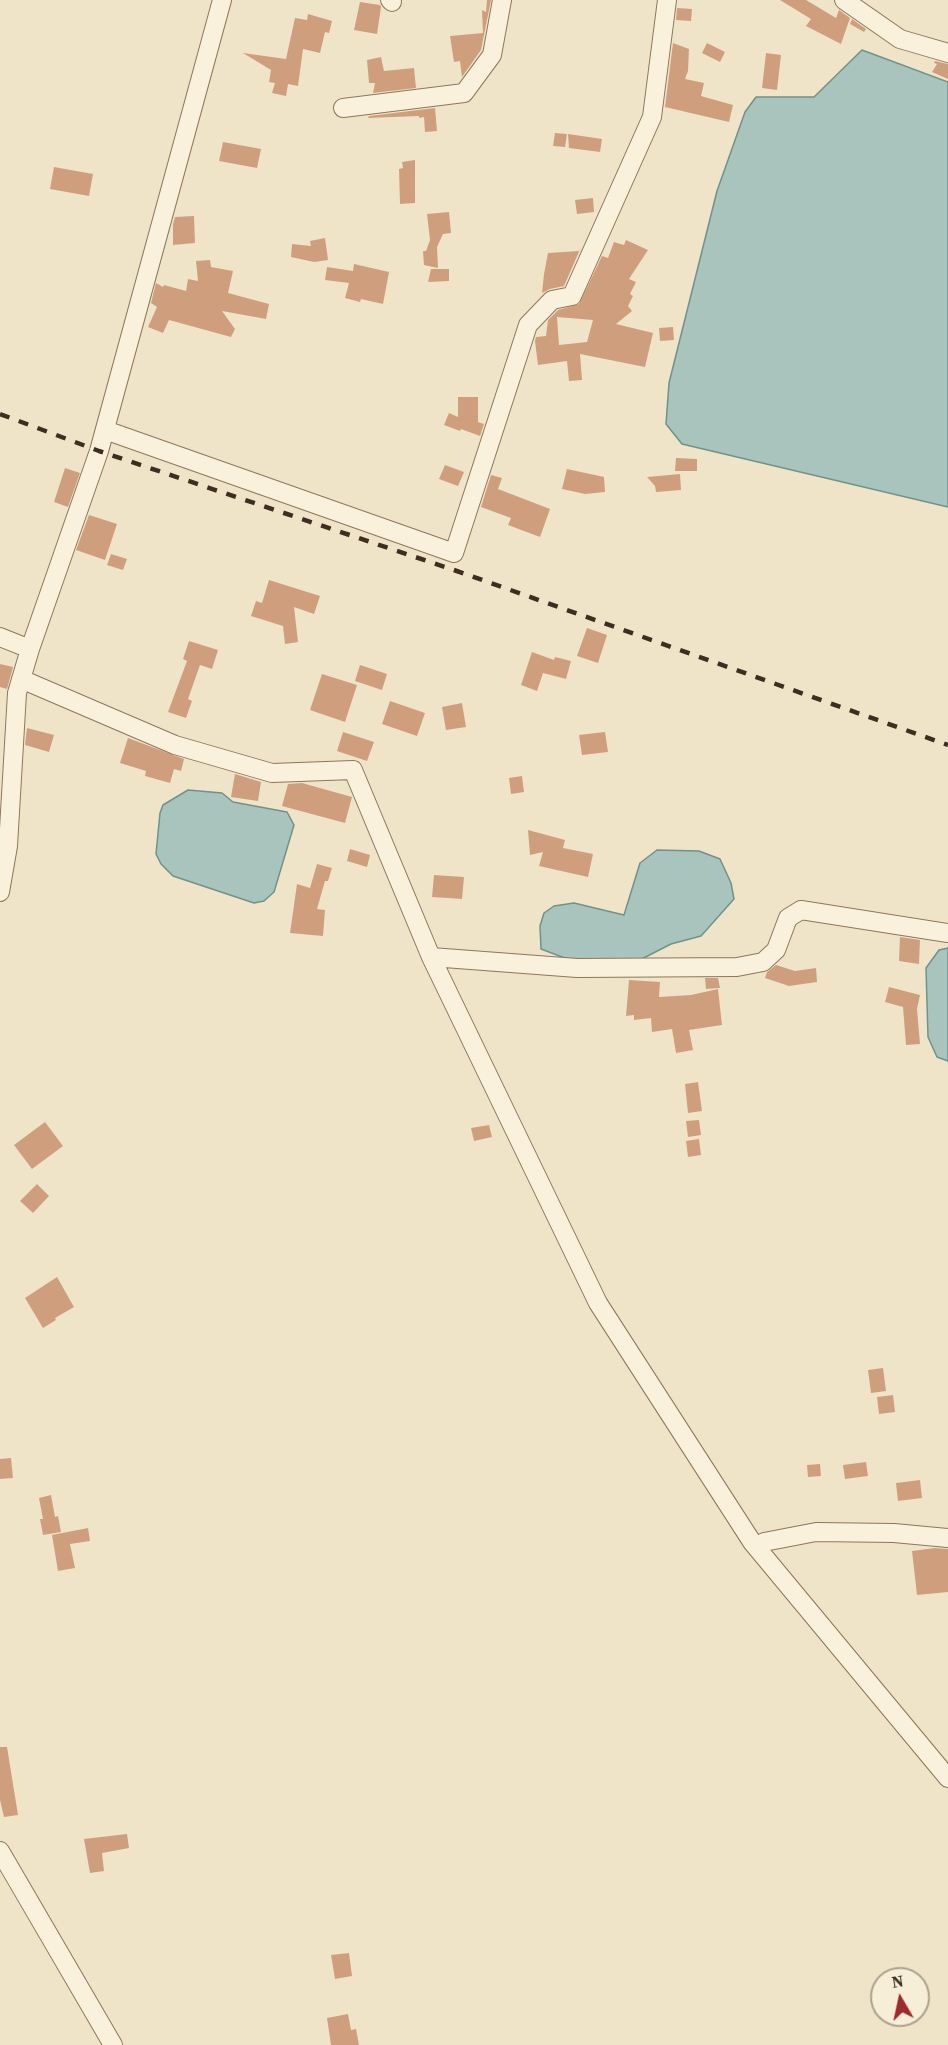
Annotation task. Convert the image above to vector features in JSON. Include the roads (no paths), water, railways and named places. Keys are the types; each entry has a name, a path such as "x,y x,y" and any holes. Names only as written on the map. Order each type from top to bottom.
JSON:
{"street":[{"path":"0,892 8,846 17,693 105,430 222,0"},
{"path":"343,108 464,93 492,55 502,0"},
{"path":"105,430 454,553 528,325 552,300 572,296 651,117 667,0"},
{"path":"844,0 900,39 948,53"},
{"path":"0,637 30,649"},
{"path":"21,679 175,746 272,773 353,770 431,957 598,1303 752,1542 948,1778"},
{"path":"431,957 577,968 737,968 763,962 776,950 788,918 801,910 948,933"},
{"path":"764,1542 816,1533 894,1533 948,1538"},
{"path":"0,1851 113,2045"}],"water":[{"path":"862,50 948,82 948,507 682,444 666,424 669,383 717,191 745,112 756,97 814,97"},
{"path":"188,790 222,793 233,802 287,812 294,825 274,892 264,901 254,903 173,876 161,864 156,854 160,813 163,805"},
{"path":"657,850 699,851 720,859 731,883 734,899 701,936 671,944 628,966 578,963 541,949 540,926 544,913 554,906 574,903 624,915 640,863"},
{"path":"948,948 948,1061 937,1057 928,1037 926,968 939,950"}],"railway":[{"path":"0,414 99,451 454,570 948,745"}]}
